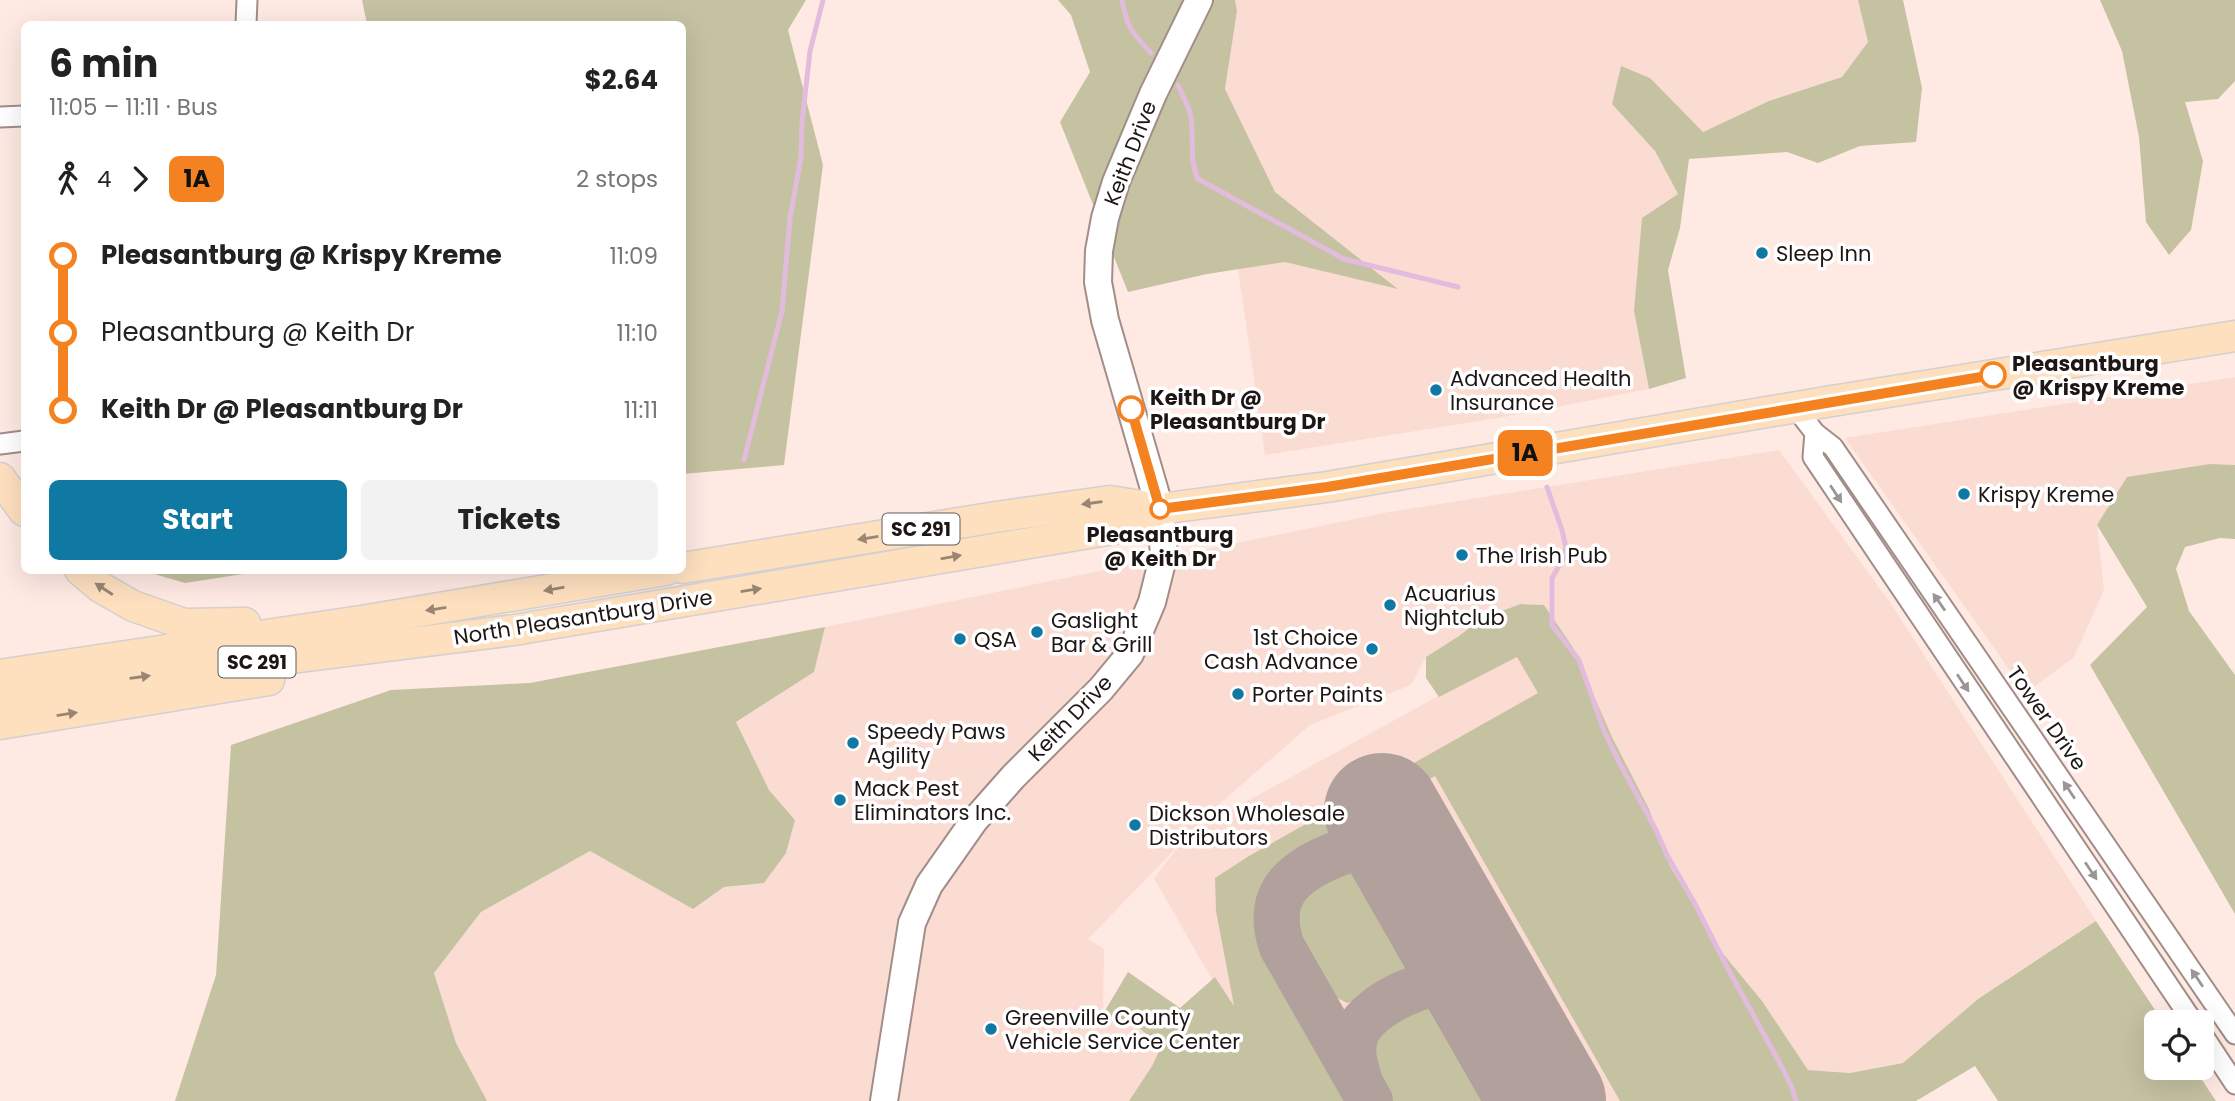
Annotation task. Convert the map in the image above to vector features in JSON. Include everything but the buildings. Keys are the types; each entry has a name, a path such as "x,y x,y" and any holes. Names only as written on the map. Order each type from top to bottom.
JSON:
{"main road":[{"name":"North Pleasantburg Drive","path":"0,698 171,673 514,630 1113,529 1160,509 1327,487 1795,407 2235,336"},
{"path":"0,478 21,507"},
{"name":"North Pleasantburg Drive","path":"686,567 1111,501 1160,509"},
{"path":"84,574 100,587 133,606 184,624 361,621"},
{"name":"North Pleasantburg Drive","path":"0,675 361,621 643,574"},
{"path":"0,724 328,670 514,630"}],"street":[{"path":"246,21 247,0"},
{"name":"Keith Drive","path":"884,1101 912,922 929,884 974,821 1013,777 1101,689 1130,654 1152,602 1164,554 1160,509 1104,320 1098,282 1099,251 1116,182 1153,94 1199,0"},
{"path":"0,117 21,116"},
{"name":"Tower Drive","path":"1795,407 1815,433 1833,447 2235,1034"},
{"path":"1815,433 1812,457 2185,1010"},
{"path":"0,444 21,441"},
{"path":"2214,1052 2235,1084"}],"shaded area":[{"path":"362,0 806,0 788,30 823,165 784,465 686,474 686,21 366,21"},
{"path":"1058,0 1235,0 1237,11 1225,89 1275,192 1398,289 1285,262 1207,274 1128,292 1060,122 1090,72 1071,15"},
{"path":"1235,0 1858,0 1868,42 1842,77 1769,101 1702,132 1650,79 1621,66 1612,104 1655,151 1678,194 1634,311 1649,389 1504,417 1265,455 1238,269 1285,262 1396,287 1275,192 1225,89 1237,12"},
{"path":"1858,0 1903,0 1922,88 1916,142 1860,146 1818,163 1787,152 1689,159 1680,228 1668,270 1686,378 1649,389 1634,311 1642,218 1678,194 1655,151 1612,104 1621,66 1650,78 1703,132 1769,101 1842,77 1868,42"},
{"path":"2100,0 2235,0 2235,81 2218,99 2185,102 2203,161 2191,230 2169,255 2146,222 2139,137 2122,51"},
{"path":"2235,377 2235,465 2209,464 2097,525 2104,590 2074,657 2026,693 1845,438"},
{"path":"1779,450 1891,604 2096,921 1978,999 1903,1063 1850,1073 1808,1070 1762,1001 1720,950 1670,866 1649,809 1612,737 1572,646 1544,605 1522,604 1482,618 1426,657 1411,685 1310,725 1216,807 1193,831 1531,645 1789,1101 1281,1101 1154,878 1184,840 1088,939 1104,949 1103,1014 1136,1025 1161,1047 1129,1101 487,1101 456,1043 434,973 481,912 590,851 693,909 724,887 764,883 786,853 795,820 769,790 736,722 814,672 825,627 1389,512"},
{"path":"2210,464 2235,465 2235,539 2220,538 2185,547 2176,569 2189,611 2235,675 2235,914 2090,665 2147,607 2097,525 2127,477"},
{"path":"154,574 243,574 185,583"},
{"path":"1521,604 1544,605 1572,646 1612,737 1649,809 1670,866 1720,950 1762,1001 1808,1070 1850,1073 1903,1063 1978,999 2096,921 2155,1010 2144,1010 2144,1080 2202,1080 2216,1101 1998,1101 1975,1066 1916,1101 1620,1101 1435,776 1300,853 1271,879 1262,897 1261,935 1354,1101 1129,1101 1161,1047 1136,1025 1103,1014 1128,972 1180,1008 1215,977 1234,1006 1216,911 1215,878 1249,856 1538,693 1517,657 1439,697 1426,678 1426,657 1482,618"},
{"path":"825,627 814,672 736,722 769,790 795,820 786,853 764,883 724,887 693,909 590,851 481,912 434,973 456,1043 487,1101 175,1101 216,975 231,745 391,690 530,683"},
{"path":"1350,866 1408,969 1380,991 1347,1003 1332,995 1313,969 1293,926 1295,907 1309,886 1326,875"},
{"path":"1426,1001 1483,1101 1388,1101 1376,1081 1368,1061 1367,1049 1371,1039 1385,1022 1395,1015"}],"waterway":[{"path":"744,460 782,311 790,218 801,157 810,51 823,0"},
{"path":"1122,0 1131,29 1151,53"},
{"path":"1178,85 1191,117 1193,156 1198,179 1344,259 1458,287"},
{"path":"1547,487 1566,548 1552,578 1552,625 1579,660 1604,731 1619,762 1783,1069 1796,1101"}],"taxiway":[{"path":"1370,1101 1282,947 1277,915 1279,901 1284,890 1304,871 1332,856 1358,847 1389,847 1415,868"},
{"path":"1360,1082 1353,1052 1356,1034 1363,1023 1388,1002 1421,987 1454,982 1472,987 1496,1010"}],"runway":[{"path":"1382,811 1548,1101"}],"bus line":[{"name":"1A","path":"1131,409 1160,509 1327,487 1993,375"}],"place":[{"name":"Sleep Inn","path":"1762,253"},
{"name":"Pleasantburg @ Krispy Kreme","path":"1993,375"},
{"name":"Advanced Health Insurance","path":"1436,390"},
{"name":"Keith Dr @ Pleasantburg Dr","path":"1131,409"},
{"name":"Krispy Kreme","path":"1964,494"},
{"name":"Pleasantburg @ Keith Dr","path":"1160,509"},
{"name":"The Irish Pub","path":"1462,555"},
{"name":"Acuarius Nightclub","path":"1390,605"},
{"name":"Gaslight Bar & Grill","path":"1037,632"},
{"name":"QSA","path":"960,639"},
{"name":"1st Choice Cash Advance","path":"1372,649"},
{"name":"Porter Paints","path":"1238,694"},
{"name":"Speedy Paws Agility","path":"853,743"},
{"name":"Mack Pest Eliminators Inc.","path":"840,800"},
{"name":"Dickson Wholesale Distributors","path":"1135,825"},
{"name":"Greenville County Vehicle Service Center","path":"991,1029"}]}
